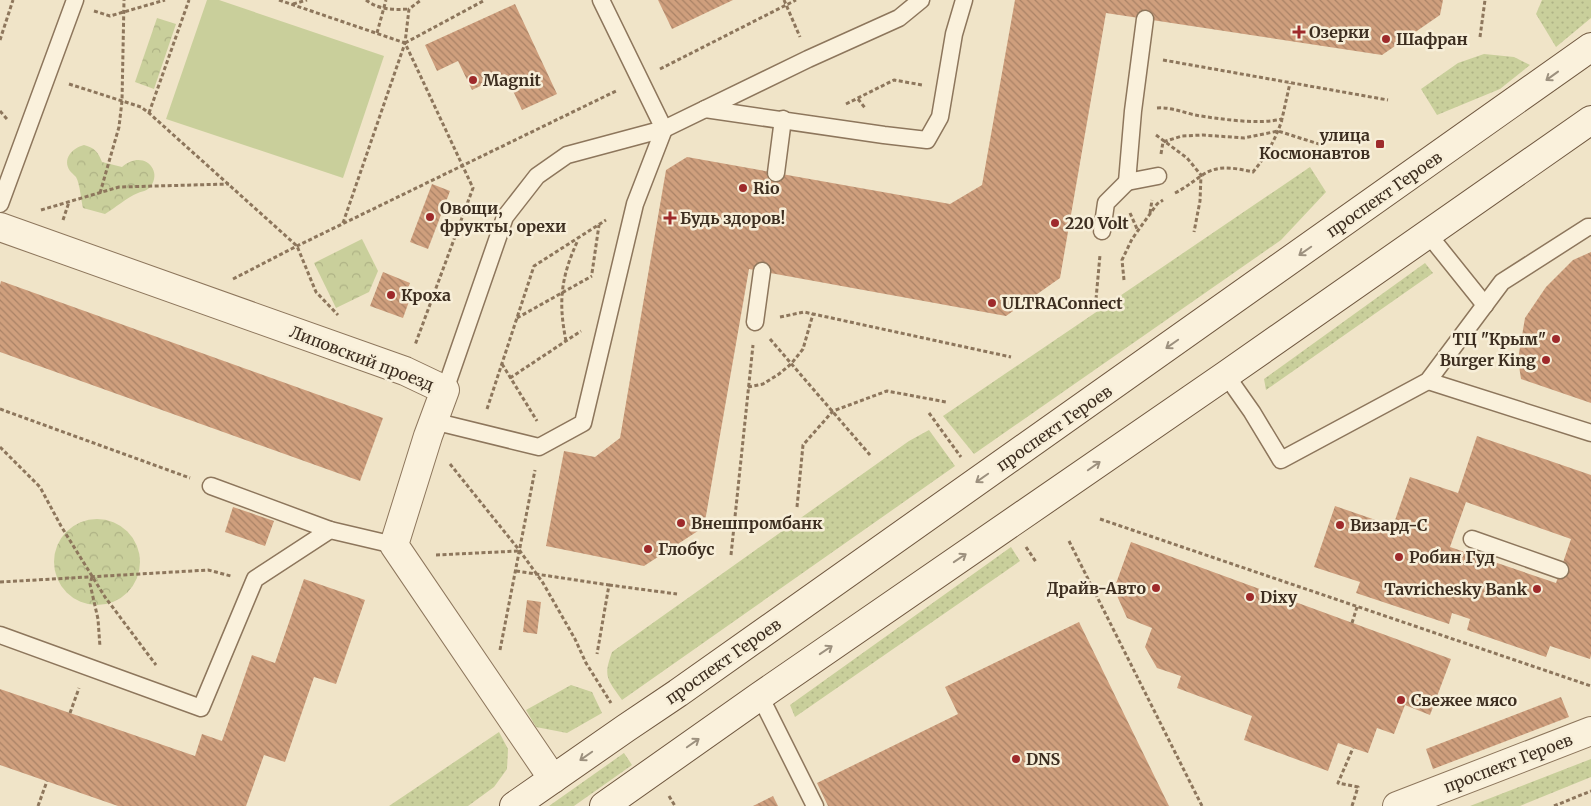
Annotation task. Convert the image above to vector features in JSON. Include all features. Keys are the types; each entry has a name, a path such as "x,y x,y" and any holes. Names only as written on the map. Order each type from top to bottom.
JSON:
{"main road":[{"name":"проспект Героев","path":"514,806 678,693 1591,47"},
{"path":"604,806 1591,120"},
{"name":"Липовский проезд","path":"0,227 405,372 445,390 431,429 398,551"},
{"path":"398,551 553,779"},
{"name":"проспект Героев","path":"1397,806 1591,731"}],"lane":[{"path":"431,429 479,433 545,444 583,423 635,204 664,129 601,0"},
{"path":"445,390 505,217 537,176 567,155 664,129 808,59 899,18 921,0"},
{"path":"705,109 927,140 940,117 954,34 964,0"},
{"path":"0,204 74,3"},
{"path":"1128,182 1145,19"},
{"path":"776,173 783,119"},
{"path":"1102,232 1106,203 1128,182 1158,176"},
{"path":"1226,375 1252,412 1281,460 1428,381 1502,282 1591,227"},
{"path":"1428,234 1486,305"},
{"path":"755,322 762,271"},
{"path":"1428,381 1591,433"},
{"path":"210,486 330,530 398,551"},
{"path":"0,635 201,708 255,579 330,530"},
{"path":"1472,538 1560,570"},
{"path":"760,696 815,806"}],"path":[{"path":"0,40 13,0"},
{"path":"100,193 119,127 122,100 124,0"},
{"path":"74,3 110,16 166,0"},
{"path":"149,113 189,0"},
{"path":"282,0 405,43 473,188 414,346"},
{"path":"292,5 307,0"},
{"path":"366,0 370,4 395,10 409,9 421,0"},
{"path":"377,33 386,0"},
{"path":"405,43 482,0"},
{"path":"197,297 297,246 639,80 785,2 796,0"},
{"path":"1480,37 1485,0"},
{"path":"785,2 808,59"},
{"path":"343,224 405,43 409,9"},
{"path":"1140,56 1388,100"},
{"path":"47,76 122,100 141,107 149,113 297,246 316,292 338,315"},
{"path":"808,123 894,80 945,89"},
{"path":"1171,195 1187,187 1201,175 1214,169 1234,167 1253,172 1274,142 1282,119 1290,83"},
{"path":"1134,111 1172,108 1195,115 1234,120 1270,122 1282,119"},
{"path":"1134,111 1159,139 1187,158 1201,175 1200,201 1194,232"},
{"path":"1164,142 1182,136 1203,135 1244,138 1278,131 1322,145"},
{"path":"35,212 119,187 229,184"},
{"path":"1124,280 1122,260 1132,239 1157,204 1164,200"},
{"path":"479,433 534,266 635,204"},
{"path":"590,285 600,224"},
{"path":"1096,299 1102,232"},
{"path":"566,341 562,323 561,293 570,257 579,239"},
{"path":"516,319 592,276"},
{"path":"779,317 804,312 1010,357"},
{"path":"748,387 763,384 791,364 803,349 813,314"},
{"path":"755,322 870,455"},
{"path":"510,378 582,330 581,340"},
{"path":"731,554 753,343"},
{"path":"492,690 520,551 545,444 538,421 502,364"},
{"path":"797,507 803,445 833,411 887,390 946,402"},
{"path":"0,409 210,486"},
{"path":"929,413 960,455"},
{"path":"528,421 538,421"},
{"path":"431,429 535,573 612,706"},
{"path":"0,447 40,487 61,526 105,597 182,701"},
{"path":"1100,520 1591,686"},
{"path":"1021,540 1036,562"},
{"path":"1069,541 1202,806"},
{"path":"398,551 520,551"},
{"path":"0,582 208,570 254,582"},
{"path":"516,571 677,594"},
{"path":"92,577 90,584 98,619 103,672"},
{"path":"597,654 609,585"},
{"path":"1352,623 1358,607"},
{"path":"1352,806 1358,787 1338,783 1353,748"},
{"path":"38,806 46,781"},
{"path":"1554,806 1591,791"}],"green space":[{"path":"207,0 219,0 384,56 343,178 166,119"},
{"path":"1542,0 1591,0 1591,18 1556,47 1536,14"},
{"path":"157,18 176,24 154,89 135,82"},
{"path":"1484,54 1514,57 1530,65 1500,89 1437,115 1421,89 1458,63"},
{"path":"84,145 96,151 102,162 122,167 129,162 137,160 148,163 154,173 154,180 151,186 105,214 83,208 76,177 70,171 67,162 72,151"},
{"path":"1310,167 1326,192 1281,240 974,454 943,416"},
{"path":"362,239 378,271 369,292 336,308 314,263"},
{"path":"1425,263 1433,273 1266,390 1264,379"},
{"path":"929,430 955,466 622,700 608,678 607,673 612,652 909,441"},
{"path":"97,519 114,522 133,538 137,545 140,562 137,579 121,598 114,602 97,605 80,602 61,586 57,579 54,562 57,545 73,526 80,522"},
{"path":"1011,547 1020,561 795,717 790,705"},
{"path":"571,685 592,692 602,713 567,733 536,727 526,710"},
{"path":"499,732 508,749 507,769 494,787 468,806 389,806"},
{"path":"624,753 632,765 574,806 549,806"},
{"path":"1591,759 1591,777 1520,806 1470,806"}],"building":[{"path":"658,0 733,0 672,29"},
{"path":"1015,0 1443,0 1440,15 1382,55 1106,13 1060,278 1006,316 749,269 704,527 644,566 546,546 564,451 595,457 620,438 666,170 687,157 950,204 982,185"},
{"path":"515,4 557,94 522,110 505,74 472,90 458,61 437,71 425,45"},
{"path":"432,184 450,191 428,249 410,242"},
{"name":"ТЦ \"Крым\"","path":"1591,252 1591,403 1521,379 1518,359 1525,318 1546,287 1573,260"},
{"name":"Кроха","path":"383,272 410,283 406,294 411,296 403,318 370,306"},
{"path":"1,281 383,418 360,481 0,352"},
{"name":"Робин Гуд","path":"1477,436 1591,475 1590,659 1550,646 1546,657 1467,630 1470,619 1452,613 1449,624 1356,593 1360,582 1314,567 1335,506 1393,526 1410,477 1458,493","holes":["1466,502 1571,539 1556,583 1450,547"]},
{"path":"233,507 274,521 265,546 225,532"},
{"path":"1131,542 1451,659 1430,715 1405,705 1394,734 1377,728 1368,753 1338,743 1328,771 1244,740 1252,716 1177,688 1181,676 1157,668 1145,647 1152,628 1127,618 1114,589"},
{"path":"304,579 365,600 336,684 314,677 285,762 264,755 246,806 118,806 0,765 0,689 195,756 202,734 222,741 252,655 275,663"},
{"path":"527,600 541,602 537,634 523,632"},
{"path":"1079,622 1169,806 828,806 817,783 958,714 945,687"},
{"path":"1561,697 1569,717 1433,769 1426,749"},
{"path":"773,796 778,806 753,806"}],"place":[{"name":"Озерки","path":"1299,32"},
{"name":"Шафран","path":"1386,39"},
{"name":"Magnit","path":"473,80"},
{"name":"улица Космонавтов","path":"1380,144"},
{"name":"Rio","path":"743,188"},
{"name":"Овощи, фрукты, орехи","path":"430,217"},
{"name":"Будь здоров!","path":"670,218"},
{"name":"220 Volt","path":"1055,223"},
{"name":"Кроха","path":"391,295"},
{"name":"ULTRAConnect","path":"992,303"},
{"name":"ТЦ \"Крым\"","path":"1556,339"},
{"name":"Burger King","path":"1546,360"},
{"name":"Внешпромбанк","path":"681,523"},
{"name":"Визард-С","path":"1340,525"},
{"name":"Глобус","path":"648,549"},
{"name":"Робин Гуд","path":"1399,557"},
{"name":"Драйв-Авто","path":"1156,588"},
{"name":"Tavrichesky Bank","path":"1537,589"},
{"name":"Dixy","path":"1250,597"},
{"name":"Свежее мясо","path":"1401,700"},
{"name":"DNS","path":"1016,759"}]}
